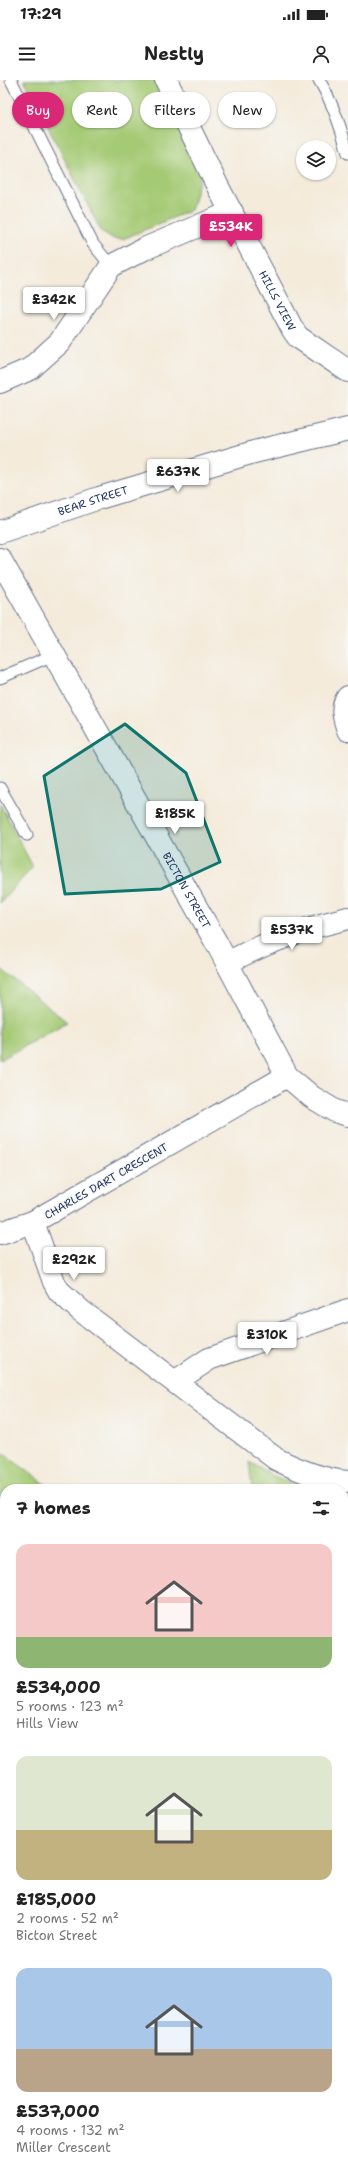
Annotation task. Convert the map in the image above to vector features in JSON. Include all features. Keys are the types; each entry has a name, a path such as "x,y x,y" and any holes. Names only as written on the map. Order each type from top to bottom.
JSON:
{"street":[{"name":"HILLS VIEW","path":"166,80 217,185 298,337 348,371"},
{"path":"0,382 30,368 60,342 111,266 144,249 232,212"},
{"name":"BEAR STREET","path":"0,532 107,496 254,452 347,434"},
{"name":"BICTON STREET","path":"0,559 227,963 287,1076 312,1097 335,1111 348,1115"},
{"path":"348,697 343,708 343,716 348,730"},
{"path":"227,963 264,943 312,926 348,918"},
{"name":"CHARLES DART CRESCENT","path":"287,1076 33,1222 48,1268 59,1291 102,1328 176,1381 276,1459 297,1470 329,1479 348,1482"},
{"path":"0,1233 33,1222"},
{"path":"176,1381 210,1359 348,1310"}],"lane":[{"path":"12,80 93,244 111,266"},
{"path":"319,80 329,96 348,154"},
{"path":"0,678 53,655"},
{"path":"0,788 27,835"}],"highlighted area":[{"path":"125,724 186,773 220,862 161,889 65,894 44,776"}],"green space":[{"path":"24,80 155,80 161,92 140,92 140,128 180,128 202,171 191,210 123,239 114,239 101,231 48,128 64,128 64,92 30,92"},
{"path":"0,804 33,867 0,903"},
{"path":"0,968 67,1022 0,1060"},
{"path":"0,1451 45,1484 0,1484"},
{"path":"249,1462 272,1475 293,1484 251,1484"}]}
